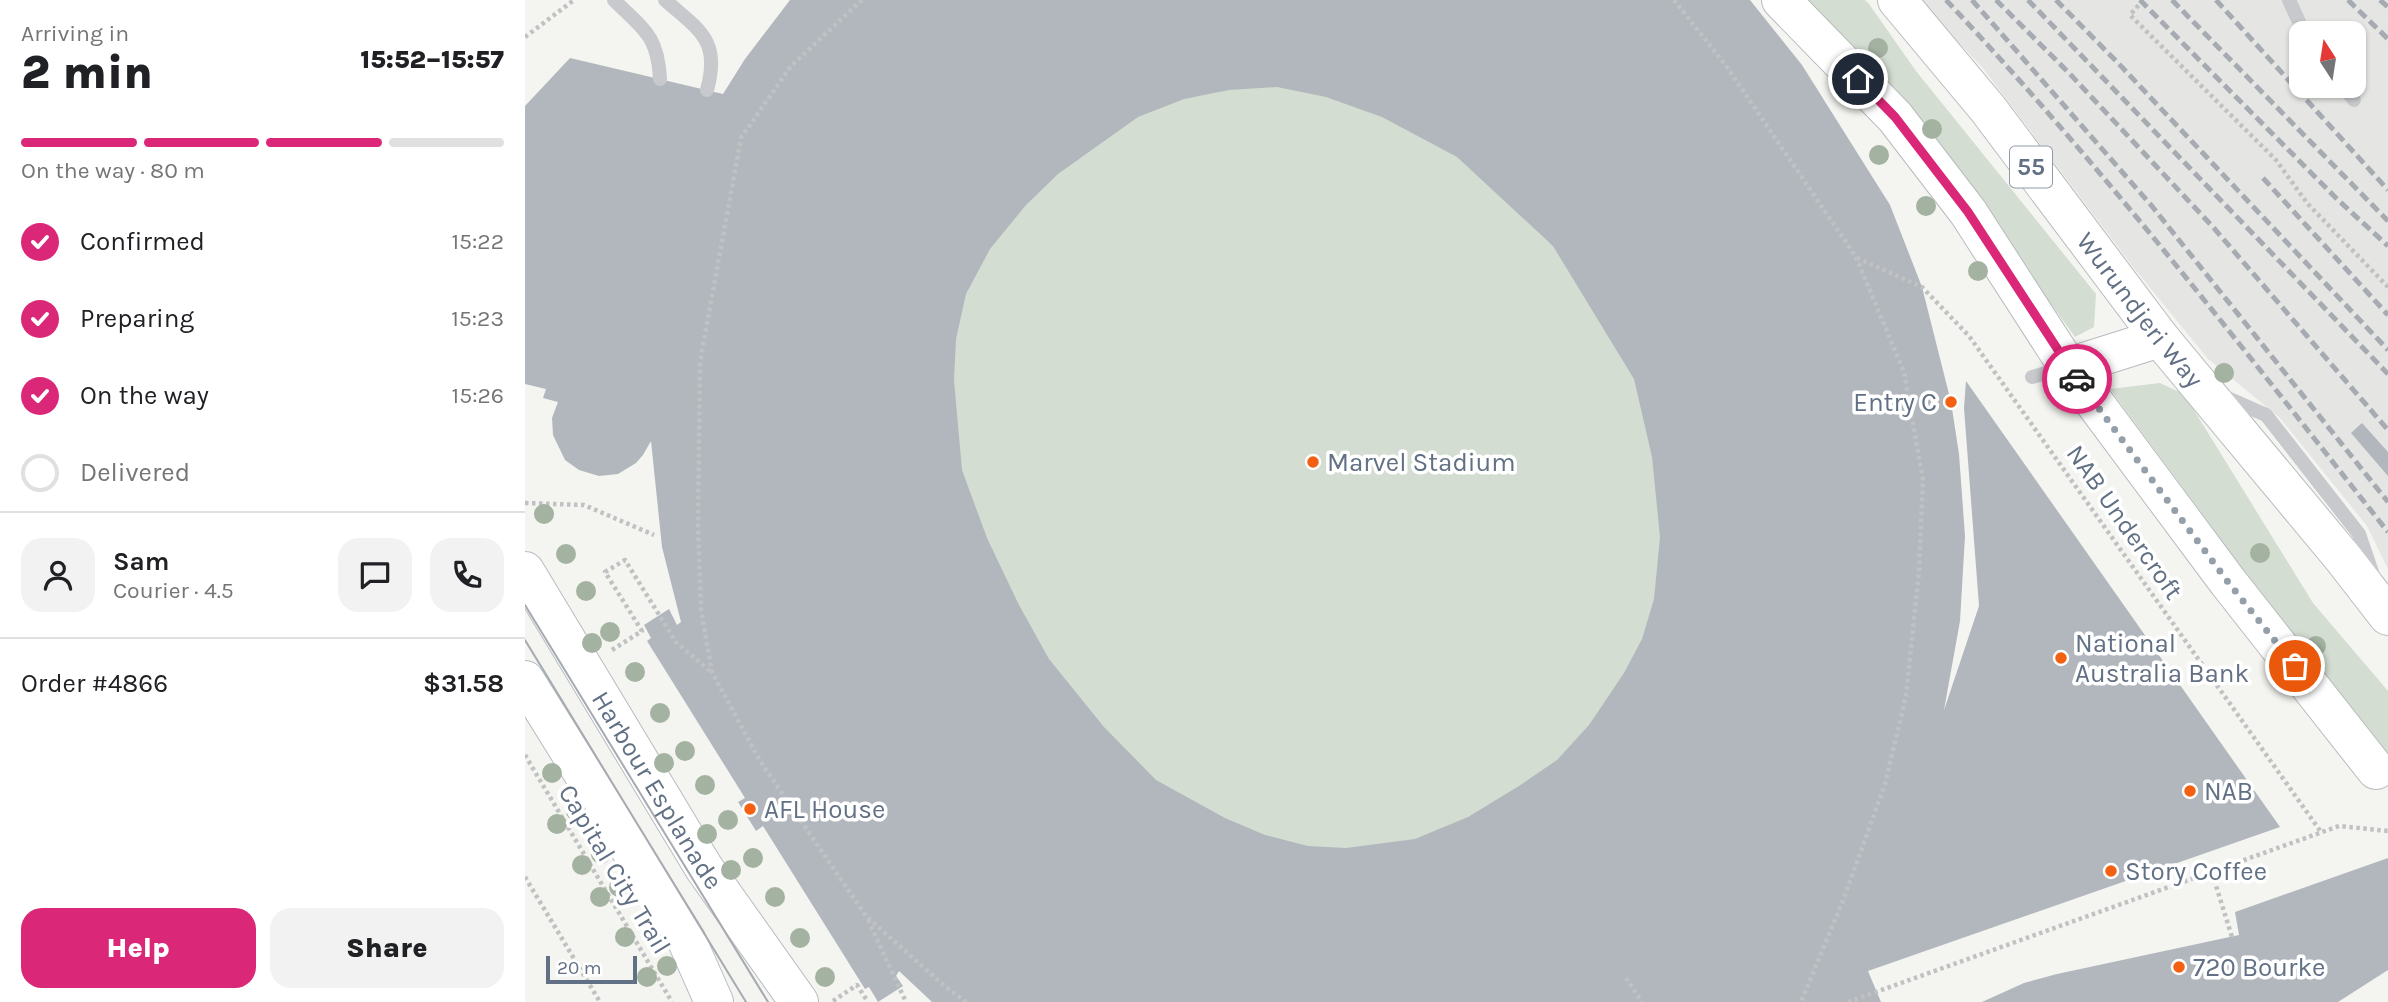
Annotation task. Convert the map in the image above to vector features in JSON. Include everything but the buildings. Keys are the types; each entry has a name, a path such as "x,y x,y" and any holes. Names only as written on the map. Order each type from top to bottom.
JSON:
{"main road":[{"path":"1781,0 1895,117 1968,212 2050,372 2228,582 2376,770"},
{"name":"Wurundjeri Way","path":"1897,0 1988,109 2160,338 2388,616"},
{"path":"2050,372 2160,338"},
{"name":"Harbour Esplanade","path":"525,571 704,868 799,1002"},
{"path":"525,680 687,941 714,1002"}],"lane":[{"path":"614,0 653,41 659,57 660,79"},
{"path":"665,0 697,28 708,43 713,58 713,71 707,90"},
{"path":"2289,0 2299,21"}],"path":[{"path":"525,37 574,0"},
{"path":"862,0 791,66 741,138 700,362 698,525 701,611 712,673 760,761 866,916 905,1002"},
{"path":"1674,0 1727,67 1856,257 1904,372 1923,480 1919,571 1906,696 1885,784 1844,898 1801,1002"},
{"path":"2143,0 2130,15 2276,160 2307,203 2388,287"},
{"name":"NAB Undercroft","path":"1856,257 1921,287 1969,336 2322,832"},
{"path":"525,503 584,505 654,535"},
{"path":"612,650 642,631 605,572 625,560 676,642 712,673"},
{"name":"Capital City Trail","path":"525,755 672,1002"},
{"path":"1848,1002 2339,826 2388,831"},
{"path":"2212,873 2232,937"},
{"path":"525,877 600,1002"},
{"path":"866,916 941,984 966,1002"},
{"path":"1626,978 1642,1002"},
{"path":"833,1002 857,985 868,1002"}],"shaded area":[{"name":"Marvel Stadium","path":"1609,0 1849,828 1023,1002 863,162"},
{"path":"1807,0 1865,0 1869,4 1916,71 2096,294 2094,327 2075,337 1920,124"},
{"path":"1918,0 2388,0 2388,569 2367,526 2280,418 2208,359 2133,267 1982,67"},
{"path":"2160,383 2184,394 2313,603 2388,691 2388,757 2245,572 2110,389"}],"tram line":[{"path":"525,605 768,1002"},
{"path":"525,640 746,1002"}],"railway":[{"path":"1946,0 2118,194 2388,532"},
{"path":"1972,0 2151,205 2388,502"},
{"path":"1996,0 2069,73 2213,227 2388,430"},
{"path":"2028,0 2388,374"},
{"path":"2056,0 2388,350"},
{"path":"2140,0 2337,199 2388,246"},
{"path":"2172,0 2388,221"},
{"path":"2216,0 2388,190"},
{"path":"2348,0 2388,39"},
{"path":"2380,0 2388,7"},
{"path":"2263,178 2388,315"}],"way so far":[{"path":"2077,379 2228,582 2295,666"}],"place":[{"name":"Entry C","path":"1951,402"},
{"name":"Marvel Stadium","path":"1313,462"},
{"name":"National Australia Bank","path":"2061,658"},
{"name":"NAB","path":"2190,791"},
{"name":"AFL House","path":"750,809"},
{"name":"Story Coffee","path":"2111,871"},
{"name":"720 Bourke","path":"2179,967"}],"route":[{"path":"1858,79 1895,117 1968,212 2077,379"}]}
